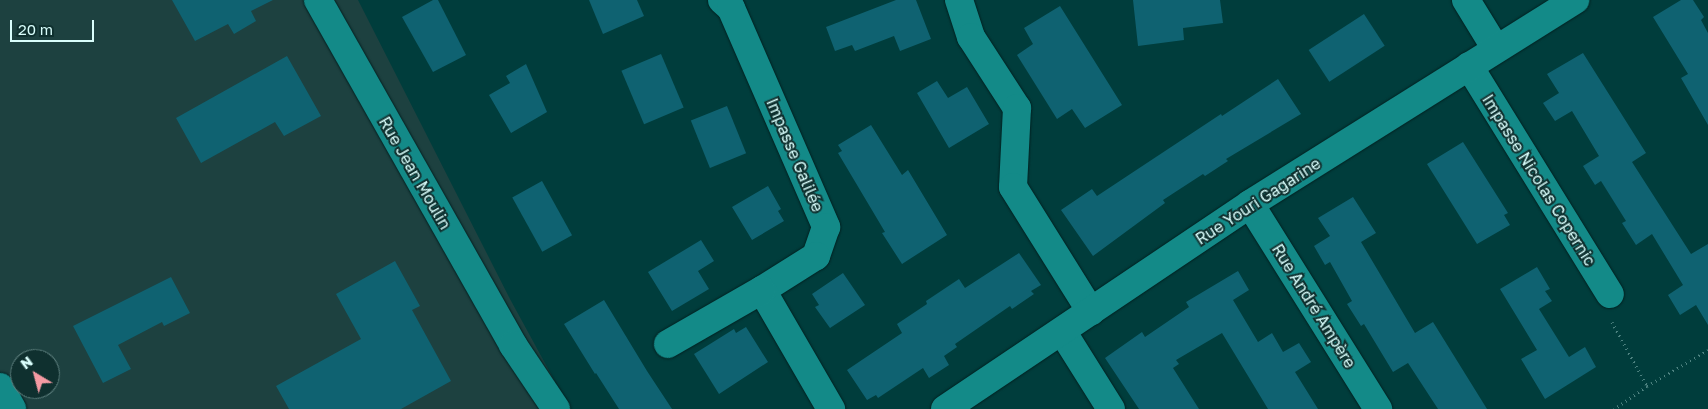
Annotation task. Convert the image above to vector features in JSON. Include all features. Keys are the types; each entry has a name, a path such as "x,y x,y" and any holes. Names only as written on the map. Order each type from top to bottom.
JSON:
{"street":[{"name":"Rue Jean Moulin","path":"318,0 513,345 556,409"},
{"name":"Impasse Galilée","path":"668,344 762,290 816,256 826,227 731,8 722,0"},
{"path":"959,0 971,37 1017,108 1013,187 1090,312"},
{"path":"1466,0 1496,49"},
{"name":"Rue Youri Gagarine","path":"945,409 1250,204 1575,0"},
{"name":"Impasse Nicolas Copernic","path":"1469,66 1610,294"},
{"name":"Rue André Ampère","path":"1250,204 1378,409"},
{"path":"762,290 831,409"},
{"path":"1062,330 1110,409"},
{"name":"Rue Jean Moulin","path":"513,345 540,409"},
{"path":"0,387 12,409"}],"path":[{"path":"1610,294 1606,311 1647,386"},
{"path":"1614,409 1647,386 1708,350"}],"shaded area":[{"path":"0,0 358,0 510,299 570,409 0,409"}],"building":[{"path":"172,0 273,0 251,11 256,21 234,34 228,24 195,41"},
{"path":"433,0 438,0 466,55 433,72 402,17"},
{"path":"589,0 637,0 644,16 603,34"},
{"path":"896,0 916,0 931,39 900,51 894,36 855,51 852,45 835,51 826,27"},
{"path":"1133,0 1220,0 1223,23 1183,28 1184,40 1138,46"},
{"path":"1681,0 1693,0 1704,17 1701,20 1708,33 1708,125 1681,78 1688,74 1653,17"},
{"path":"1060,6 1122,105 1085,128 1072,109 1057,119 1017,55 1033,44 1024,28"},
{"path":"1364,14 1385,46 1329,82 1309,50"},
{"path":"1583,53 1646,153 1632,162 1691,254 1708,244 1708,325 1696,305 1680,315 1668,295 1683,285 1652,234 1636,245 1622,223 1626,221 1601,181 1595,185 1583,166 1599,156 1572,111 1555,121 1543,103 1559,93 1547,74"},
{"path":"661,54 684,107 644,124 621,71"},
{"path":"287,56 321,116 284,136 275,122 201,163 176,118"},
{"path":"526,64 547,112 511,133 489,95 510,83 506,76"},
{"path":"1278,79 1301,114 1226,159 1228,161 1205,176 1203,174 1163,200 1165,203 1093,256 1061,210 1092,189 1097,196 1221,114 1222,116"},
{"path":"937,81 948,98 967,87 989,124 949,148 917,93"},
{"path":"727,106 746,153 710,168 691,121"},
{"path":"871,125 902,175 908,170 947,235 902,264 882,233 885,232 838,153 842,151 838,145"},
{"path":"1463,142 1508,213 1504,215 1510,225 1477,244 1427,164"},
{"path":"542,181 572,235 542,252 512,197"},
{"path":"768,186 781,209 778,211 784,221 752,240 732,207"},
{"path":"1353,197 1376,233 1361,242 1415,333 1433,322 1487,409 1438,409 1408,363 1393,372 1364,324 1361,326 1347,304 1352,301 1330,262 1325,265 1314,246 1330,236 1318,218"},
{"path":"701,240 714,261 698,271 709,289 672,311 648,272"},
{"path":"1019,253 1041,285 1031,291 1034,294 1012,309 1010,306 955,344 957,347 944,356 949,365 929,378 923,368 878,398 876,395 867,400 847,370 902,333 897,324 927,304 926,301 959,279 965,288"},
{"path":"395,261 420,306 412,310 451,381 401,409 289,409 276,386 361,339 336,294"},
{"path":"1537,267 1550,289 1545,291 1552,301 1539,309 1569,357 1585,347 1596,367 1545,399 1521,359 1537,350 1500,289"},
{"path":"1238,271 1249,290 1233,300 1258,342 1272,333 1283,352 1299,343 1311,362 1295,372 1318,409 1268,409 1222,333 1176,360 1179,364 1173,368 1199,409 1139,409 1105,358 1142,332 1145,337 1189,307 1186,302"},
{"path":"843,273 865,305 830,328 815,307 819,305 812,294"},
{"path":"171,277 190,313 164,326 162,322 118,345 131,369 103,383 73,326"},
{"path":"604,300 672,409 619,409 595,374 564,324"},
{"path":"746,327 768,362 719,394 694,354 734,329 736,333"}]}
